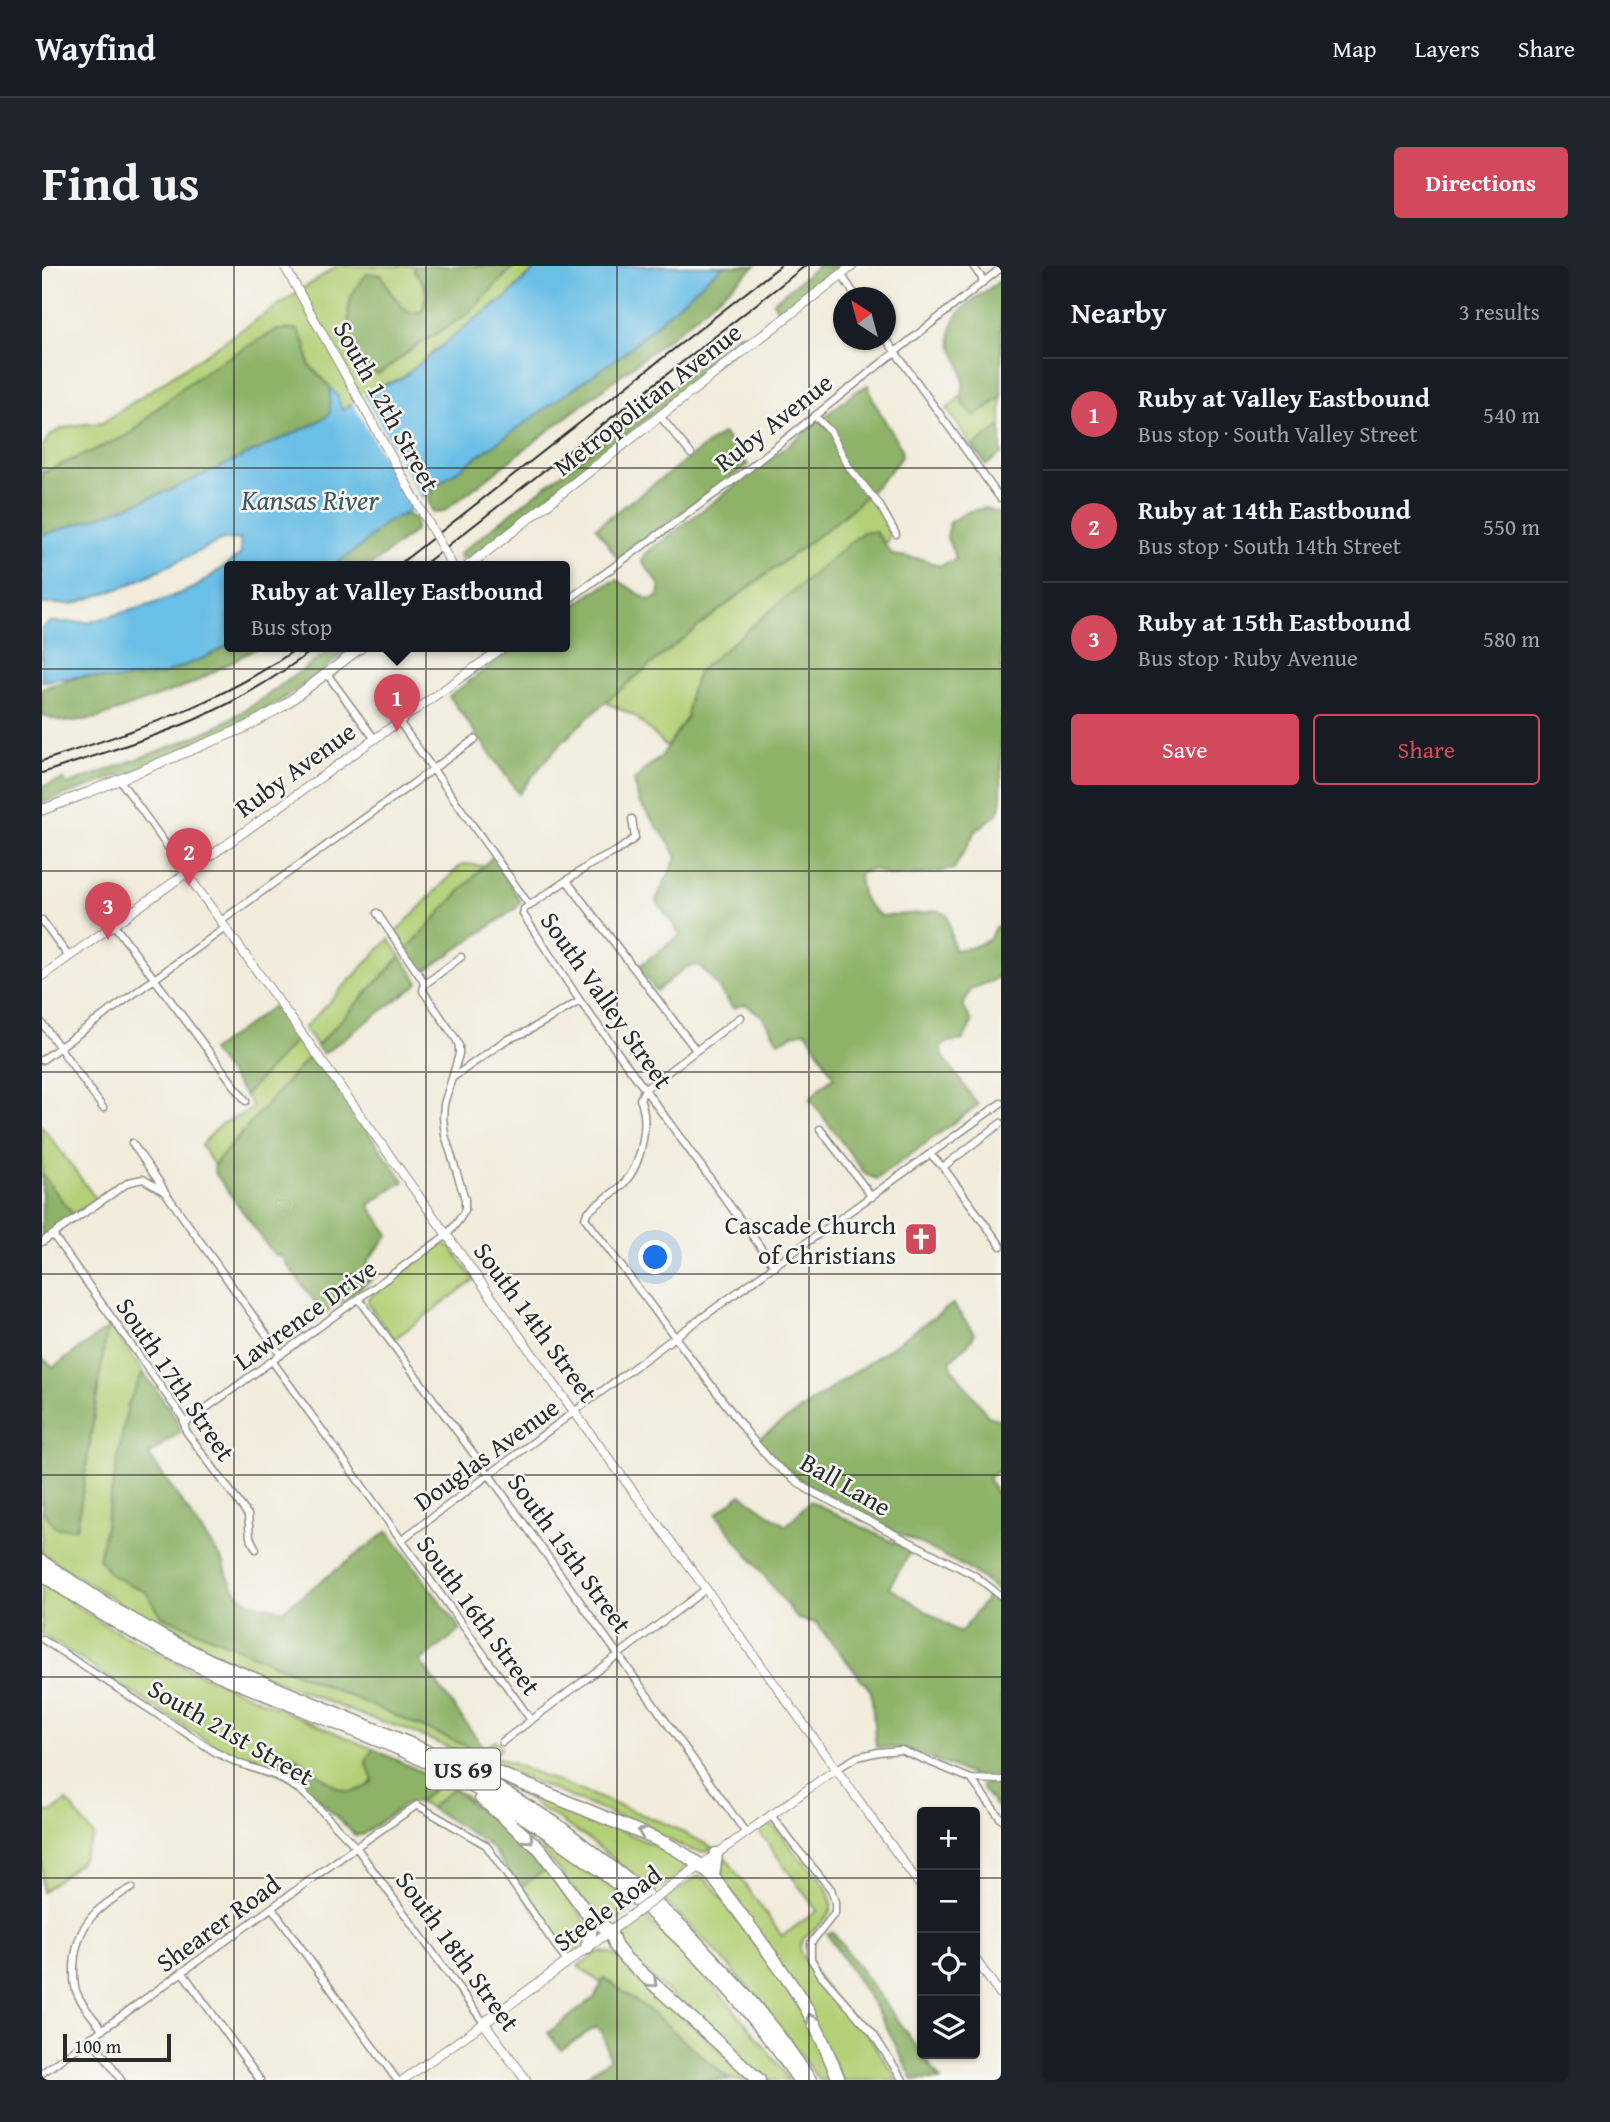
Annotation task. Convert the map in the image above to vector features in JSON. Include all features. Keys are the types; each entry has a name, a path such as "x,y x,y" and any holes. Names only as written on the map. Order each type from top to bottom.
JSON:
{"highway":[{"name":"US 69","path":"42,1562 110,1607 161,1636 211,1661 417,1747 481,1778 556,1824 639,1889 683,1928 718,1964 780,2038 810,2080"},
{"name":"US 69","path":"42,1574 146,1639 195,1664 410,1754 502,1802 539,1826 622,1886 713,1973 779,2050 799,2080"},
{"path":"417,1747 476,1764 601,1815 680,1849 701,1865 713,1877 803,2002 839,2080"},
{"path":"458,1779 514,1824 540,1849 589,1916 610,1931 616,1947 625,1958 758,2080"},
{"path":"713,1877 716,1854"},
{"path":"587,1948 591,1928 589,1916"}],"main road":[{"name":"Metropolitan Avenue","path":"474,561 852,266"},
{"path":"42,810 244,728 283,706 355,652"},
{"name":"Steele Road","path":"484,2023 701,1865"},
{"name":"South 18th Street","path":"484,2023 526,2080"}],"street":[{"name":"South 12th Street","path":"285,266 451,561"},
{"path":"974,266 984,281"},
{"name":"Ruby Avenue","path":"570,598 738,477 1001,268"},
{"path":"841,274 850,287"},
{"path":"893,350 1000,498"},
{"path":"814,415 830,431 850,469 879,504 896,534"},
{"path":"660,416 691,454"},
{"name":"Ruby Avenue","path":"42,976 496,652"},
{"path":"327,674 374,738"},
{"name":"South Valley Street","path":"398,720 530,906 524,909 524,916 580,1001 775,1267"},
{"path":"42,1060 475,739"},
{"name":"South 14th Street","path":"120,779 575,1413 917,1881"},
{"path":"530,906 635,838 632,819"},
{"path":"567,881 696,1050"},
{"path":"377,914 422,979 423,991 459,1046 443,1118 445,1135 465,1199 465,1210 447,1235"},
{"path":"42,920 69,957"},
{"path":"114,925 246,1101"},
{"path":"424,985 461,957"},
{"path":"452,1079 506,1040 526,1032 580,1001"},
{"path":"645,1089 741,1017"},
{"path":"42,1023 103,1108"},
{"name":"Ball Lane","path":"645,1089 640,1099 645,1109 644,1134 634,1170 625,1182 587,1213 585,1218 752,1439 774,1464 807,1489 974,1575 1001,1596"},
{"name":"Douglas Avenue","path":"401,1540 676,1337 1001,1103"},
{"path":"943,1167 1001,1123"},
{"path":"820,1129 872,1197"},
{"path":"132,1143 281,1355"},
{"path":"930,1154 943,1167 1001,1246"},
{"path":"42,1242 136,1179 149,1181 165,1192"},
{"name":"South 17th Street","path":"53,1235 183,1418 186,1431 248,1515 250,1537 256,1549"},
{"name":"Lawrence Drive","path":"184,1424 447,1235"},
{"name":"South 15th Street","path":"359,1298 747,1833"},
{"name":"South 16th Street","path":"273,1362 531,1720"},
{"path":"502,1742 706,1589"},
{"name":"South 21st Street","path":"42,1639 215,1752 276,1776 300,1790 356,1847"},
{"path":"835,1770 857,1757 901,1750 971,1779 1001,1780"},
{"name":"Steele Road","path":"701,1865 835,1770"},
{"path":"971,1779 1001,1819"},
{"name":"Shearer Road","path":"42,2073 417,1805 486,1845 567,1962"},
{"path":"771,1815 831,1889 835,1902 835,1913 811,1943 811,1959 821,1975 873,2034 903,2080"},
{"name":"South 18th Street","path":"356,1847 484,2023"},
{"path":"102,2029 76,1993 74,1978 78,1941 85,1924 96,1911 132,1888"},
{"path":"272,1908 397,2080"},
{"path":"980,1966 1001,1995"},
{"path":"183,1973 260,2080"},
{"name":"Steele Road","path":"403,2080 484,2023"},
{"path":"91,2037 121,2080"}],"green space":[{"path":"337,266 414,266 414,271 424,285 426,295 421,312 407,312 390,292 386,369 413,348 468,314 514,266 538,266 506,298 475,319 401,379 382,385 341,410 321,377 309,365 306,345 277,330 215,365 186,385 131,434 42,473 42,447 53,433 73,426 102,423"},
{"path":"414,266 514,266 468,314 413,348 378,374 363,363 353,343 349,320 351,297 368,273 382,275 390,292 407,312 421,312 426,300 426,290 414,271"},
{"path":"724,266 755,266 678,331 443,512 433,513 428,500 434,487 622,354"},
{"path":"818,266 843,266 781,315 773,302"},
{"path":"1001,280 1001,397 975,416 963,402 962,373 952,346 951,334 953,324 965,307"},
{"path":"297,329 306,345 309,365 330,387 330,414 314,424 166,492 42,535 42,473 131,434 153,412 215,365 277,330"},
{"path":"739,334 746,334 747,340 471,556 461,559 459,554"},
{"path":"868,385 874,402 901,448 902,456 887,475 834,523 714,614 609,699 562,743 519,794 449,696 510,652 570,652 570,608 599,588 617,580 649,600 659,596 660,586 642,561 645,554 855,392"},
{"path":"961,396 963,406 986,410 1001,397 1001,426 973,447 947,409"},
{"path":"1001,426 1001,454 986,465 973,447"},
{"path":"723,433 748,465 618,559 596,527"},
{"path":"866,495 887,523 890,532 886,543 875,532 690,694 687,717 667,747 635,716 605,702 689,633 836,522"},
{"path":"986,508 1001,517 1001,805 998,813 975,832 954,869 890,876 872,869 859,874 864,898 881,916 937,910 947,915 954,950 970,948 989,940 995,927 1001,925 1001,975 971,989 963,1006 972,1022 963,1040 948,1042 940,1048 978,1105 877,1179 866,1175 810,1099 821,1086 834,1077 806,1031 779,1042 762,1016 745,1004 733,1008 709,975 698,965 686,967 656,991 638,967 680,935 656,900 677,857 639,802 634,781 660,758 687,717 690,694 699,671 863,532 875,532 893,555 922,559 940,566 956,559 947,538 950,522 969,511"},
{"path":"405,514 416,519 415,531 376,561 340,561 362,545 386,522"},
{"path":"224,648 224,652 250,652 191,684 98,718 65,722 42,715 42,688 83,676 117,680 204,658"},
{"path":"328,652 346,652 287,696 221,735 145,767 42,803 42,787 64,779 67,785 177,744 218,726 256,703"},
{"path":"492,857 521,902 515,909 422,973 407,949"},
{"path":"462,864 484,866 407,949 396,932"},
{"path":"389,939 401,956 317,1046 304,1028"},
{"path":"401,956 418,982 415,986 323,1054 317,1046"},
{"path":"275,1005 299,1037 245,1095 211,1051"},
{"path":"299,1037 311,1054 214,1165 201,1145 221,1124 247,1112 253,1106 245,1095"},
{"path":"311,1054 404,1181 369,1205 389,1235 367,1262 376,1276 324,1314 280,1255 275,1256 215,1173 214,1165"},
{"path":"42,1126 96,1199 73,1215 42,1174"},
{"path":"42,1174 73,1215 42,1237"},
{"path":"442,1243 451,1247 474,1280 394,1339 368,1304 368,1298"},
{"path":"953,1304 974,1333 972,1340 950,1361 953,1369 988,1416 1001,1420 1001,1469 988,1478 1001,1502 1001,1594 975,1573 944,1555 858,1513 804,1482 757,1440"},
{"path":"111,1326 143,1372 128,1404 100,1559 111,1575 146,1592 162,1616 478,1751 495,1740 502,1748 493,1756 666,1824 714,1848 705,1852 690,1850 636,1824 407,1730 351,1711 260,1674 199,1647 135,1613 42,1553 42,1509 56,1528 77,1527 107,1329"},
{"path":"107,1329 77,1528 56,1528 42,1509 42,1358 54,1367"},
{"path":"143,1372 173,1413 181,1431 149,1455 224,1563 237,1593 251,1602 283,1610 388,1531 461,1630 420,1661 484,1748 478,1751 162,1616 146,1592 111,1575 99,1559 128,1404"},
{"path":"741,1494 786,1526 810,1501 911,1551 889,1587 960,1633 989,1595 1001,1603 1001,1776 974,1776 904,1748 876,1747 871,1691 816,1623 798,1619 716,1514"},
{"path":"42,1583 100,1622 192,1671 373,1749 366,1762 373,1780 367,1787 349,1793 280,1763 279,1773 221,1750 42,1634"},
{"path":"373,1749 443,1782 418,1802 406,1804 362,1835 355,1835 320,1800 300,1784 279,1773 283,1758 287,1755 296,1757 337,1787 354,1792 373,1781 366,1761"},
{"path":"499,1777 681,1857 686,1865 684,1871 656,1892 584,1836 497,1780"},
{"path":"443,1782 454,1788 430,1808 418,1802"},
{"path":"1001,1783 1001,1813 982,1788 982,1784"},
{"path":"454,1788 505,1830 544,1871 519,1888 493,1849 430,1808"},
{"path":"459,1792 513,1831 546,1866 584,1919 586,1925 581,1948 566,1955 519,1888 543,1870 505,1830"},
{"path":"67,1801 94,1836 80,1862 42,1892 42,1811 52,1812"},
{"path":"768,1825 775,1828 818,1876 831,1900 829,1915 802,1941 801,1954 837,2003 865,2031 898,2080 843,2080 724,1882 721,1870 726,1858 782,1936 817,1911 759,1831"},
{"path":"525,1827 574,1859 635,1908 611,1922 593,1913"},
{"path":"701,1876 710,1883 785,1981 807,2018 835,2080 819,2080 746,1985 707,1942 663,1900"},
{"path":"643,1915 720,1994 789,2080 764,2080 625,1953 621,1934 626,1926"},
{"path":"832,1931 917,2047 917,2059 926,2059 941,2080 913,2080 882,2018 827,1934"},
{"path":"599,1952 611,1953 622,1961 752,2080 730,2080 651,2012 604,1978 601,1983 578,1966"},
{"path":"604,1978 651,2012 730,2080 581,2080 609,2059 602,2033 596,2027 561,2050 548,2033 595,1997"}],"water":[{"name":"Kansas River","path":"538,266 724,266 624,353 434,487 405,514 386,522 340,561 231,561 241,554 240,539 222,540 126,586 73,604 42,604 42,535 166,492 314,424 330,414 330,387 338,397 342,410 378,388 401,379 475,319 506,298"},
{"name":"Kansas River","path":"224,566 224,648 161,675 117,680 83,676 42,681 42,628 50,622 90,622 153,604 196,587"}],"pier":[{"path":"363,393 423,501 413,511 351,400"}],"railway":[{"path":"403,561 780,266"},
{"path":"428,561 805,266"},
{"path":"42,761 143,727 208,700 291,652"},
{"path":"42,773 157,735 210,713 258,687 310,652"}],"place":[{"name":"Ruby at Valley Eastbound","path":"397,732"},
{"name":"Ruby at 14th Eastbound","path":"189,886"},
{"name":"Ruby at 15th Eastbound","path":"108,940"},
{"name":"Cascade Church of Christians","path":"921,1239"}]}
